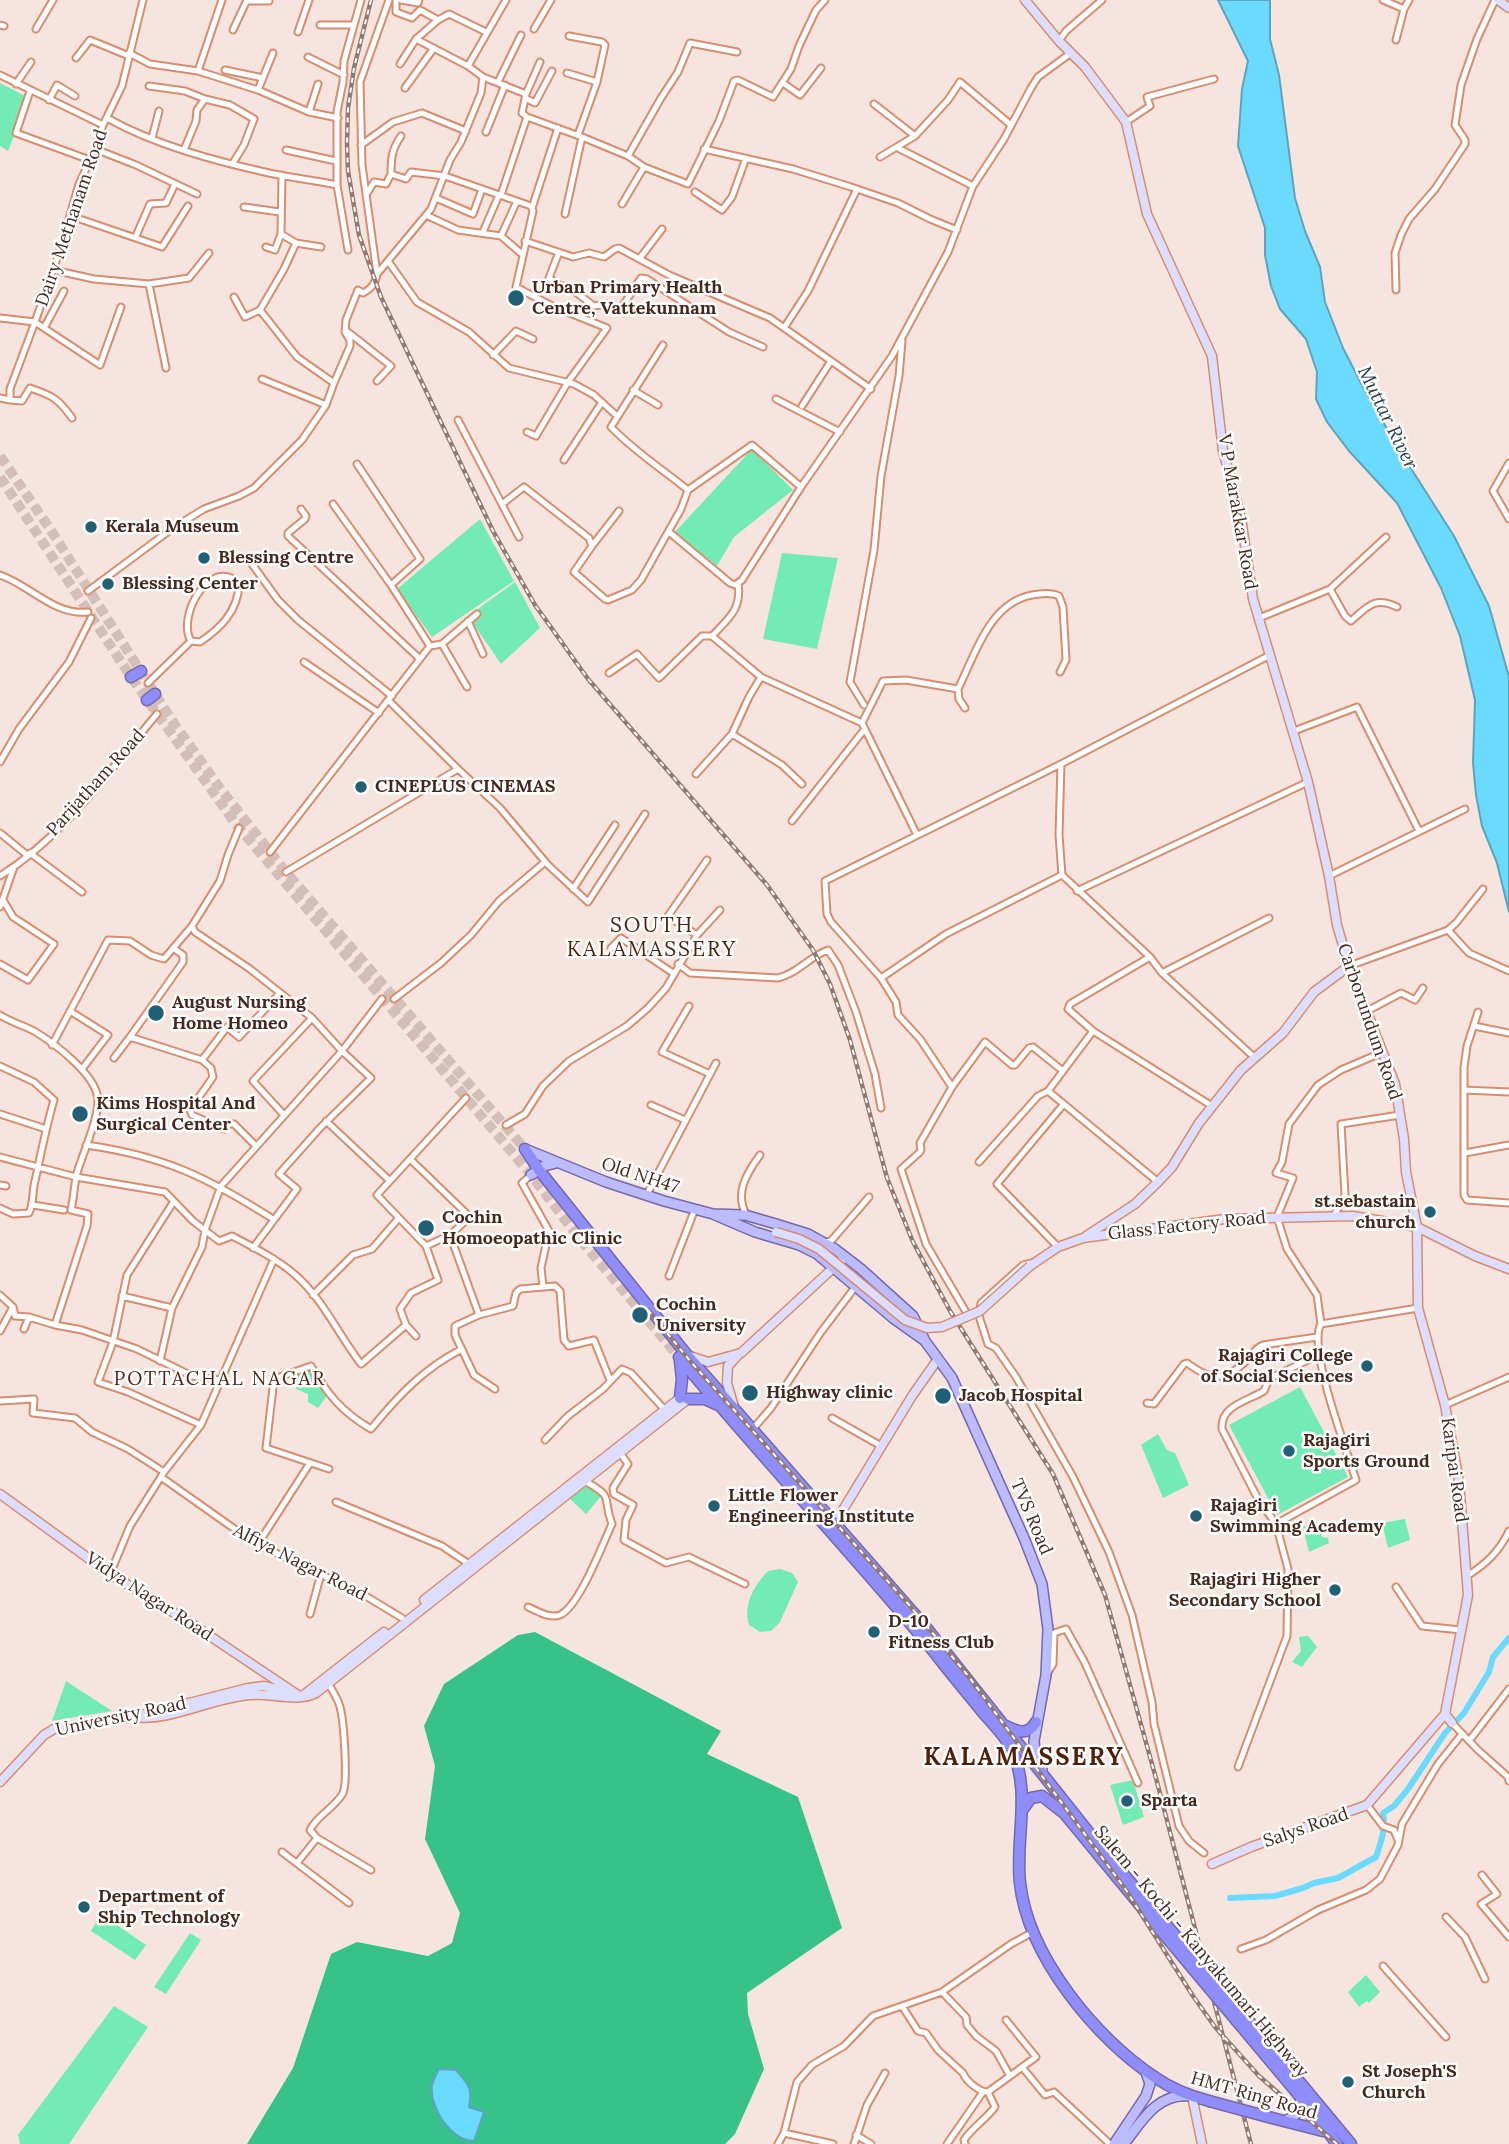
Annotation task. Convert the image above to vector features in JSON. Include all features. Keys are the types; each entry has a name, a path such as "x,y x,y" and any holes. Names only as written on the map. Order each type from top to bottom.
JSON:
{"highway":[{"path":"525,1149 535,1173 722,1407 1006,1726 1024,1732 1029,1731 1036,1722"},
{"path":"683,1356 684,1398 705,1399 722,1407"},
{"path":"702,1379 737,1413 835,1523 912,1619"},
{"name":"HMT Ring Road","path":"912,1619 1010,1746 1019,1768 1023,1810 1019,1850 1020,1886 1033,1932 1076,2002 1112,2042 1162,2082 1209,2101 1323,2132 1327,2128"},
{"name":"Salem - Kochi - Kanyakumari Highway","path":"1006,1726 1149,1911"},
{"name":"Salem - Kochi - Kanyakumari Highway","path":"1023,1810 1031,1798 1042,1796 1065,1814 1319,2112 1351,2144"},
{"name":"Salem - Kochi - Kanyakumari Highway","path":"1255,2036 1301,2098 1319,2112 1338,2144"}],"main road":[{"name":"Old NH47","path":"525,1149 646,1196 713,1214 755,1232 799,1245 817,1254 833,1267"},
{"path":"535,1173 550,1164 558,1163"},
{"name":"Old NH47","path":"713,1214 746,1216 808,1234 845,1256"},
{"path":"742,1227 746,1216"},
{"path":"845,1256 913,1316 925,1341"},
{"path":"833,1267 893,1318 925,1341"},
{"name":"TVS Road","path":"925,1341 952,1378 1042,1584 1048,1629 1045,1675 1036,1722 1035,1752 1045,1776"},
{"path":"1112,2144 1146,2096 1150,2079 1142,2068"},
{"path":"1124,2144 1146,2115 1161,2102 1177,2096 1192,2096"},
{"path":"1286,2122 1299,2112 1301,2098"}],"street":[{"path":"36,29 54,0"},
{"name":"Dairy Methanam Road","path":"0,318 35,322 79,184 103,124 122,86 143,0"},
{"path":"198,71 222,0"},
{"path":"233,30 247,0 270,1"},
{"path":"298,32 309,0"},
{"path":"348,250 337,185 337,112 344,61 361,0"},
{"path":"88,591 173,528 204,509 254,488 302,440 326,405 350,346 345,330 352,301 358,290 363,293 376,282 361,145 360,82 389,0"},
{"path":"419,0 418,3 399,0 396,12 412,18 420,10 438,20"},
{"path":"468,66 506,0"},
{"path":"534,29 551,0"},
{"path":"540,62 525,96 522,113 628,156 644,167 688,184 719,121 734,81 738,80 773,97 791,69 816,10 825,0"},
{"name":"V P Marakkar Road","path":"1025,0 1085,67 1126,122 1147,214 1212,356 1223,451 1241,518 1253,599 1294,731 1316,817"},
{"path":"1059,41 1066,31 1102,0"},
{"path":"1383,0 1404,9"},
{"path":"1396,40 1409,0"},
{"path":"1396,290 1395,253 1401,235 1409,219 1435,189 1465,144 1455,125 1461,85 1477,38 1497,0 1509,8"},
{"path":"400,64 416,39 449,14 486,32"},
{"path":"320,24 354,26"},
{"path":"486,132 521,35"},
{"path":"565,214 580,136 605,46 569,36"},
{"path":"416,39 535,103 552,71"},
{"path":"76,58 90,40 150,64 198,71 258,90 309,112 338,118"},
{"path":"628,156 678,72 690,43 737,52"},
{"path":"405,88 434,48"},
{"path":"258,90 273,53"},
{"path":"712,636 739,603 738,583 801,487 871,389 902,338 957,230 973,187 1038,77 1072,53"},
{"path":"308,57 344,75"},
{"path":"16,84 31,62"},
{"path":"783,82 800,95 821,68"},
{"path":"225,70 263,78"},
{"path":"568,73 597,82"},
{"path":"0,75 103,124"},
{"path":"377,274 426,215 436,198 450,159 466,131 481,93 483,76"},
{"path":"1126,122 1150,106 1147,97 1214,79"},
{"path":"880,158 915,136 948,100 960,82 1011,125"},
{"path":"49,100 57,85 75,96"},
{"path":"309,112 318,85"},
{"path":"149,86 185,92 230,105 254,119 244,145 233,163"},
{"path":"30,91 16,133 90,160"},
{"path":"184,150 196,121 197,110 205,99"},
{"path":"874,104 915,136"},
{"path":"152,138 159,111"},
{"path":"361,145 393,122 422,113 466,131"},
{"path":"483,232 500,195 527,117"},
{"path":"107,118 184,150 282,175 337,185"},
{"path":"527,432 536,436 568,382 607,328 516,288 532,208 558,128"},
{"path":"366,195 374,182 386,184 391,174 393,147 401,136"},
{"path":"898,148 973,187"},
{"path":"95,149 197,194"},
{"path":"704,149 793,169 857,189 898,203 957,230"},
{"path":"286,150 337,161"},
{"path":"695,192 722,210 732,197 746,158"},
{"path":"622,204 644,167"},
{"path":"391,174 406,179 411,172 445,176 532,208"},
{"path":"266,247 275,250 281,234 282,175"},
{"path":"136,236 150,204 166,203 175,184"},
{"path":"468,230 482,189"},
{"path":"784,328 808,291 857,189"},
{"path":"436,198 473,214"},
{"path":"501,236 517,201"},
{"path":"71,216 162,247 188,206"},
{"path":"244,207 280,212"},
{"path":"426,215 458,230 501,236 522,254"},
{"path":"640,258 662,229"},
{"path":"281,234 296,243 321,247"},
{"path":"525,241 573,257 589,253 604,257 619,248 669,275 770,318 871,389"},
{"path":"234,297 245,317 260,310 296,243"},
{"path":"559,252 549,278 570,288 594,306 607,304 620,310 641,278 662,288 729,332 763,347"},
{"path":"53,270 94,279 149,284 189,278 209,253"},
{"path":"388,261 418,303 469,332 509,368 568,382 594,395 617,416"},
{"path":"662,288 669,275"},
{"path":"149,284 166,368"},
{"path":"44,328 64,291"},
{"path":"10,400 10,389 35,322 100,365 121,307"},
{"path":"260,310 298,356 334,383"},
{"path":"345,330 391,366 377,381"},
{"path":"493,355 516,331 533,339"},
{"path":"864,705 850,682 874,550 881,476 899,376 902,338"},
{"path":"663,345 611,427 627,444 688,490"},
{"path":"802,406 831,361"},
{"path":"262,379 326,405"},
{"path":"0,398 22,401 30,388 52,395 72,418"},
{"path":"634,390 658,405"},
{"path":"776,399 840,432"},
{"path":"564,460 602,402"},
{"path":"458,420 519,537"},
{"path":"619,510 574,572 608,600 632,590 641,580 669,532 688,490 752,445 801,487"},
{"path":"1509,463 1493,491 1509,519"},
{"path":"357,464 420,559 391,585"},
{"path":"502,504 524,487 589,538 592,546"},
{"path":"333,504 391,585 430,646"},
{"path":"300,509 306,516 288,536 420,659"},
{"path":"669,532 730,583 738,583"},
{"path":"1259,618 1330,589 1386,537"},
{"path":"252,564 278,600 390,698 458,769 500,808 545,862 588,902 645,814"},
{"path":"0,575 63,610 90,615 69,662 19,729 0,762"},
{"path":"225,575 234,578 239,584 239,596 227,620 200,642 191,640 187,634 187,624 198,593 211,579 225,575"},
{"path":"1330,589 1345,616 1351,621 1370,604 1385,601 1397,607"},
{"path":"965,708 959,699 958,689 995,617 1021,597 1034,594 1059,596 1063,607 1066,660 1060,672"},
{"path":"270,852 430,646 442,644 477,614"},
{"path":"468,621 483,654"},
{"path":"609,673 637,654 659,678 702,636 712,636 761,677 863,726 917,835"},
{"path":"148,683 191,640"},
{"path":"442,644 467,687"},
{"path":"952,1087 920,1039 898,1015 896,1002 880,978 831,922 827,914 825,881 1061,764 1270,655"},
{"path":"304,662 379,713"},
{"path":"696,774 732,734 761,677"},
{"path":"792,821 863,726 883,681 906,680 958,689"},
{"path":"1294,731 1357,706 1419,831"},
{"name":"Parijatham Road","path":"0,876 14,867 70,817 157,714"},
{"path":"732,734 782,765 802,784"},
{"path":"1061,764 1059,835 1062,875 1150,957 1162,973 1256,1059"},
{"path":"286,872 458,769"},
{"path":"1077,891 1308,782"},
{"path":"1329,876 1465,809"},
{"name":"Carborundum Road","path":"1316,817 1337,925 1349,966 1395,1084 1404,1139 1406,1172 1417,1227"},
{"path":"573,889 615,825"},
{"path":"52,1045 107,940 130,941 164,959 192,926 220,881 239,828"},
{"path":"0,833 82,892"},
{"path":"697,935 668,916 707,860"},
{"path":"394,999 471,935 499,901 545,862"},
{"path":"0,907 14,867"},
{"path":"880,978 946,934 1062,875"},
{"path":"1083,1238 1135,1204 1158,1182 1172,1167 1212,1106 1241,1070 1283,1033 1314,992 1349,966 1448,930 1483,889"},
{"path":"0,964 28,980 54,944 13,916 4,900"},
{"path":"506,1125 524,1114 542,1086 569,1061 627,1026 648,1008 666,988 697,935 720,910"},
{"path":"1162,973 1269,918"},
{"path":"192,926 195,932 281,992 312,1018 342,1051 372,1078 326,1121 278,1174 297,1189 253,1248"},
{"path":"1448,930 1469,953 1509,971"},
{"path":"611,948 621,938 673,973"},
{"path":"114,1058 183,962 183,955 173,948"},
{"path":"678,964 690,973 778,978 790,974 828,950 838,965 858,1020 875,1074 881,1108"},
{"path":"1150,957 1070,1004 1068,1009 1093,1031 1212,1106"},
{"path":"1367,1011 1401,993 1415,1000 1423,988"},
{"path":"202,1060 227,1027 239,1037 281,992"},
{"path":"160,1361 172,1308 202,1247 205,1230 221,1186 342,1051 382,999"},
{"path":"689,1006 662,1052 710,1074"},
{"path":"70,1012 108,1035 82,1069"},
{"path":"1478,1012 1464,1068 1464,1195 1467,1200 1509,1203"},
{"path":"0,1015 34,1032 82,1069 98,1099 76,1177 71,1210 89,1214 87,1226 55,1325"},
{"path":"284,1115 253,1081 312,1018"},
{"path":"1474,1026 1509,1033"},
{"path":"979,1162 1038,1096 1048,1091 1093,1031"},
{"path":"130,1037 202,1060 211,1068 213,1077 190,1110 192,1115 224,1129 229,1124 234,1125 256,1146"},
{"path":"966,1312 926,1244 901,1169 921,1150 920,1143 952,1087 985,1042 1012,1065 1033,1047 1063,1072"},
{"path":"1276,1524 1356,1480 1318,1354 1316,1331 1321,1324 1317,1295 1287,1249 1277,1217 1293,1178 1276,1173 1282,1162 1289,1124 1318,1084 1341,1070 1383,1052"},
{"path":"646,1196 716,1063"},
{"path":"0,1066 34,1082 54,1100 34,1184 33,1205 29,1213 13,1214 0,1208"},
{"path":"1464,1090 1509,1092"},
{"path":"1048,1091 1158,1182"},
{"path":"416,1336 406,1325 400,1309 405,1298 411,1293 438,1280 426,1246 398,1220 377,1195 466,1098"},
{"path":"651,1105 685,1120"},
{"path":"1058,1247 997,1184 1063,1105"},
{"path":"0,1114 46,1129"},
{"path":"1334,1216 1345,1195 1341,1125 1400,1115"},
{"path":"326,1121 390,1181"},
{"path":"86,1145 146,1156 184,1169 221,1186 273,1219"},
{"path":"1465,1153 1509,1145"},
{"path":"746,1216 741,1205 742,1190 747,1172 760,1155"},
{"path":"0,1157 76,1177 165,1192 193,1221 219,1241 232,1236 274,1259 293,1273 341,1332 346,1345 361,1364 406,1325"},
{"path":"410,1159 470,1217 450,1235 426,1246"},
{"path":"535,1173 522,1182 548,1231 541,1268 543,1287"},
{"path":"820,1242 831,1241 869,1197"},
{"path":"174,1201 127,1275 113,1342 98,1382 128,1392 201,1425"},
{"path":"33,1205 64,1210"},
{"path":"669,1276 695,1209"},
{"name":"Glass Factory Road","path":"776,1232 813,1246 835,1261 905,1320 927,1328 942,1327 980,1311 1032,1264 1058,1247 1083,1238 1225,1219 1353,1216 1417,1227 1475,1256 1509,1269"},
{"path":"758,1219 776,1232"},
{"path":"313,1295 353,1255 372,1249 398,1220"},
{"name":"Karipai Road","path":"1417,1227 1418,1308 1445,1405 1461,1493 1467,1576 1468,1595 1445,1714"},
{"path":"755,1232 776,1232"},
{"path":"450,1235 479,1315"},
{"path":"737,1413 727,1383 728,1366 845,1256"},
{"path":"110,1574 130,1526 163,1475 201,1425 274,1259"},
{"path":"1032,1264 1024,1265 981,1303 979,1316 988,1344 996,1348 1016,1377 1073,1477 1110,1552 1132,1615 1152,1702 1154,1724 1179,1826 1189,1841 1204,1853"},
{"path":"752,1430 771,1408 807,1352 856,1286"},
{"path":"495,1390 474,1374 455,1326 479,1315 513,1306 516,1293 520,1289 543,1287 558,1288 562,1337 567,1345 594,1340 610,1380"},
{"path":"0,1295 13,1307 15,1316 82,1330 137,1349 192,1376 219,1380"},
{"path":"122,1296 172,1308"},
{"path":"0,1331 13,1307"},
{"path":"1321,1324 1418,1308"},
{"path":"24,1329 29,1317"},
{"path":"1147,1403 1154,1404 1184,1363 1205,1376 1214,1378 1236,1370 1256,1348 1263,1345 1317,1337"},
{"path":"329,1469 266,1448 274,1379 311,1366 344,1412 371,1429 415,1380 462,1349"},
{"path":"683,1356 708,1362 741,1353"},
{"path":"1238,1767 1287,1636 1288,1569 1276,1524 1253,1489 1222,1429 1222,1421 1228,1409 1264,1391 1269,1379 1318,1354"},
{"path":"835,1523 912,1396 938,1359"},
{"path":"545,1440 622,1369 631,1373 666,1410"},
{"path":"1445,1405 1509,1377"},
{"path":"314,1690 469,1564 684,1398"},
{"path":"301,1697 329,1684 620,1453 684,1398"},
{"name":"Alfiya Nagar Road","path":"0,1401 34,1399 33,1413 75,1419 92,1432 128,1449 228,1526 258,1544 364,1595 402,1618"},
{"path":"832,1418 881,1446"},
{"path":"620,1453 628,1464 614,1488 614,1494 633,1505 626,1520 624,1540 666,1563 690,1557 745,1584"},
{"path":"258,1544 310,1462"},
{"path":"528,1607 550,1616 559,1615 566,1610 581,1591 612,1524 607,1510 608,1498 604,1492 585,1481"},
{"name":"Vidya Nagar Road","path":"0,1494 110,1574 186,1620 301,1697"},
{"path":"336,1502 442,1546 469,1564"},
{"path":"1467,1576 1486,1564 1506,1545 1509,1531"},
{"path":"310,1614 321,1574"},
{"path":"1396,1587 1422,1626 1461,1630"},
{"path":"1045,1675 1053,1664 1054,1633 1066,1629 1085,1663 1138,1783"},
{"path":"329,1684 340,1706 346,1775 344,1790 336,1803 310,1830 317,1838 371,1870"},
{"name":"University Road","path":"0,1782 48,1732 134,1717 248,1688 275,1688 301,1697"},
{"path":"1469,1741 1509,1689"},
{"path":"1445,1714 1462,1734 1509,1778"},
{"name":"Salys Road","path":"1212,1864 1367,1805 1445,1714"},
{"path":"1241,1949 1266,1940 1318,1910 1366,1890 1380,1879 1399,1843 1402,1824 1438,1764 1462,1734"},
{"path":"1367,1805 1383,1826 1394,1830 1399,1843"},
{"path":"297,1863 317,1838"},
{"path":"282,1852 349,1903"},
{"path":"1482,1875 1497,1894 1481,1903 1509,1937"},
{"path":"1446,1917 1465,1937 1485,1979"},
{"path":"778,2144 784,2133 797,2082 804,2072 845,2046 873,2016 942,1992 1033,1932"},
{"path":"1383,1966 1446,2037"},
{"path":"942,1992 965,2017 967,2025 976,2036 996,2051 1010,2076"},
{"path":"902,2006 918,2031 926,2033 943,2056 985,2092 995,2107 988,2117 973,2127 964,2140 965,2144"},
{"path":"947,2144 985,2092 1036,2057 1006,2020"},
{"path":"1022,2067 1045,2095 1054,2092 1112,2144"},
{"path":"854,2144 867,2105 885,2073"},
{"path":"1192,2096 1202,2144"},
{"path":"784,2133 833,2144"},
{"path":"856,2135 871,2144"}],"green space":[{"path":"0,83 29,98 8,151 0,146"},
{"path":"752,449 793,490 734,537 717,566 675,532"},
{"path":"480,519 514,581 432,637 397,589"},
{"path":"782,553 838,558 817,649 763,639"},
{"path":"515,582 540,628 501,664 468,616"},
{"path":"310,1368 326,1397 318,1408 308,1402 308,1394 296,1389 297,1374"},
{"name":"Rajagiri Sports Ground","path":"1300,1387 1348,1477 1277,1515 1229,1425"},
{"path":"1158,1434 1167,1450 1175,1453 1189,1485 1163,1498 1141,1445"},
{"path":"588,1485 602,1495 586,1514 570,1499"},
{"path":"1405,1519 1410,1540 1388,1548 1382,1523"},
{"path":"1317,1522 1322,1537 1328,1538 1329,1543 1309,1552 1303,1527"},
{"path":"780,1569 792,1573 798,1582 780,1622 771,1631 760,1632 749,1625 749,1603 754,1589 768,1571"},
{"path":"535,1632 721,1731 707,1754 798,1797 842,1928 747,1993 748,2014 764,2069 735,2134 725,2144 247,2144 293,2068 331,1954 357,1942 428,1956 452,1943 460,1913 425,1839 435,1766 424,1726 444,1684 518,1635"},
{"path":"1308,1636 1317,1647 1302,1667 1292,1662 1301,1651 1299,1637"},
{"path":"66,1681 112,1711 52,1721"},
{"name":"Sparta","path":"1133,1780 1144,1817 1123,1825 1110,1785"},
{"path":"101,1914 146,1945 135,1960 91,1931"},
{"path":"190,1933 201,1940 166,1994 154,1987"},
{"path":"1366,1975 1380,1992 1369,2003 1367,2001 1359,2007 1348,1992"},
{"path":"114,2006 148,2027 69,2144 20,2144 18,2135"}],"water":[{"path":"1218,0 1270,0 1270,39 1279,75 1295,198 1320,267 1325,302 1343,348 1362,385 1454,536 1489,606 1509,677 1509,912 1497,863 1482,826 1476,795 1473,763 1475,700 1460,636 1441,588 1397,503 1349,451 1327,422 1316,399 1317,372 1306,339 1280,309 1271,286 1265,255 1265,228 1238,146 1242,89 1248,61"},
{"path":"439,2069 456,2070 468,2087 469,2107 484,2112 474,2141 449,2129 438,2112 432,2085"}],"waterway":[{"path":"1230,1898 1275,1896 1338,1878 1376,1857 1383,1830 1383,1813 1394,1806 1408,1789 1445,1733 1464,1713 1489,1672 1493,1657 1509,1638"}],"tunnel":[{"path":"0,456 50,529 171,719 219,787 286,872 525,1149"},
{"path":"0,477 131,677 235,823 531,1175 579,1238 679,1357"}],"railway":[{"path":"371,0 354,68 348,108 347,143 348,171 359,235 381,297 493,531 535,605 588,679 767,885 813,950 830,984 850,1040 887,1178 913,1242 950,1311 1053,1474 1105,1595 1157,1782 1251,2144"},
{"path":"648,1310 691,1362 910,1606 969,1677 1126,1890 1215,2027 1259,2076 1337,2144"}],"place":[{"name":"Urban Primary Health Centre, Vattekunnam","path":"516,298"},
{"name":"Kerala Museum","path":"91,527"},
{"name":"Blessing Centre","path":"204,558"},
{"name":"Blessing Center","path":"108,584"},
{"name":"CINEPLUS CINEMAS","path":"361,787"},
{"name":"August Nursing Home Homeo","path":"156,1013"},
{"name":"Kims Hospital And Surgical Center","path":"80,1114"},
{"name":"st.sebastain church","path":"1430,1212"},
{"name":"Cochin Homoeopathic Clinic","path":"426,1228"},
{"name":"Cochin University","path":"640,1315"},
{"name":"Rajagiri College of Social Sciences","path":"1367,1366"},
{"name":"Highway clinic","path":"750,1393"},
{"name":"Jacob Hospital","path":"943,1396"},
{"name":"Rajagiri Sports Ground","path":"1289,1451"},
{"name":"Little Flower Engineering Institute","path":"714,1506"},
{"name":"Rajagiri Swimming Academy","path":"1196,1516"},
{"name":"Rajagiri Higher Secondary School","path":"1335,1590"},
{"name":"D-10 Fitness Club","path":"874,1632"},
{"name":"Sparta","path":"1127,1801"},
{"name":"Department of Ship Technology","path":"84,1907"},
{"name":"St Joseph'S Church","path":"1348,2082"}],"district":[{"name":"SOUTH KALAMASSERY","path":"652,938"},
{"name":"POTTACHAL NAGAR","path":"220,1380"},
{"name":"KALAMASSERY","path":"1024,1758"}],"water label":[{"name":"Muttar River","path":"1387,418"}]}
